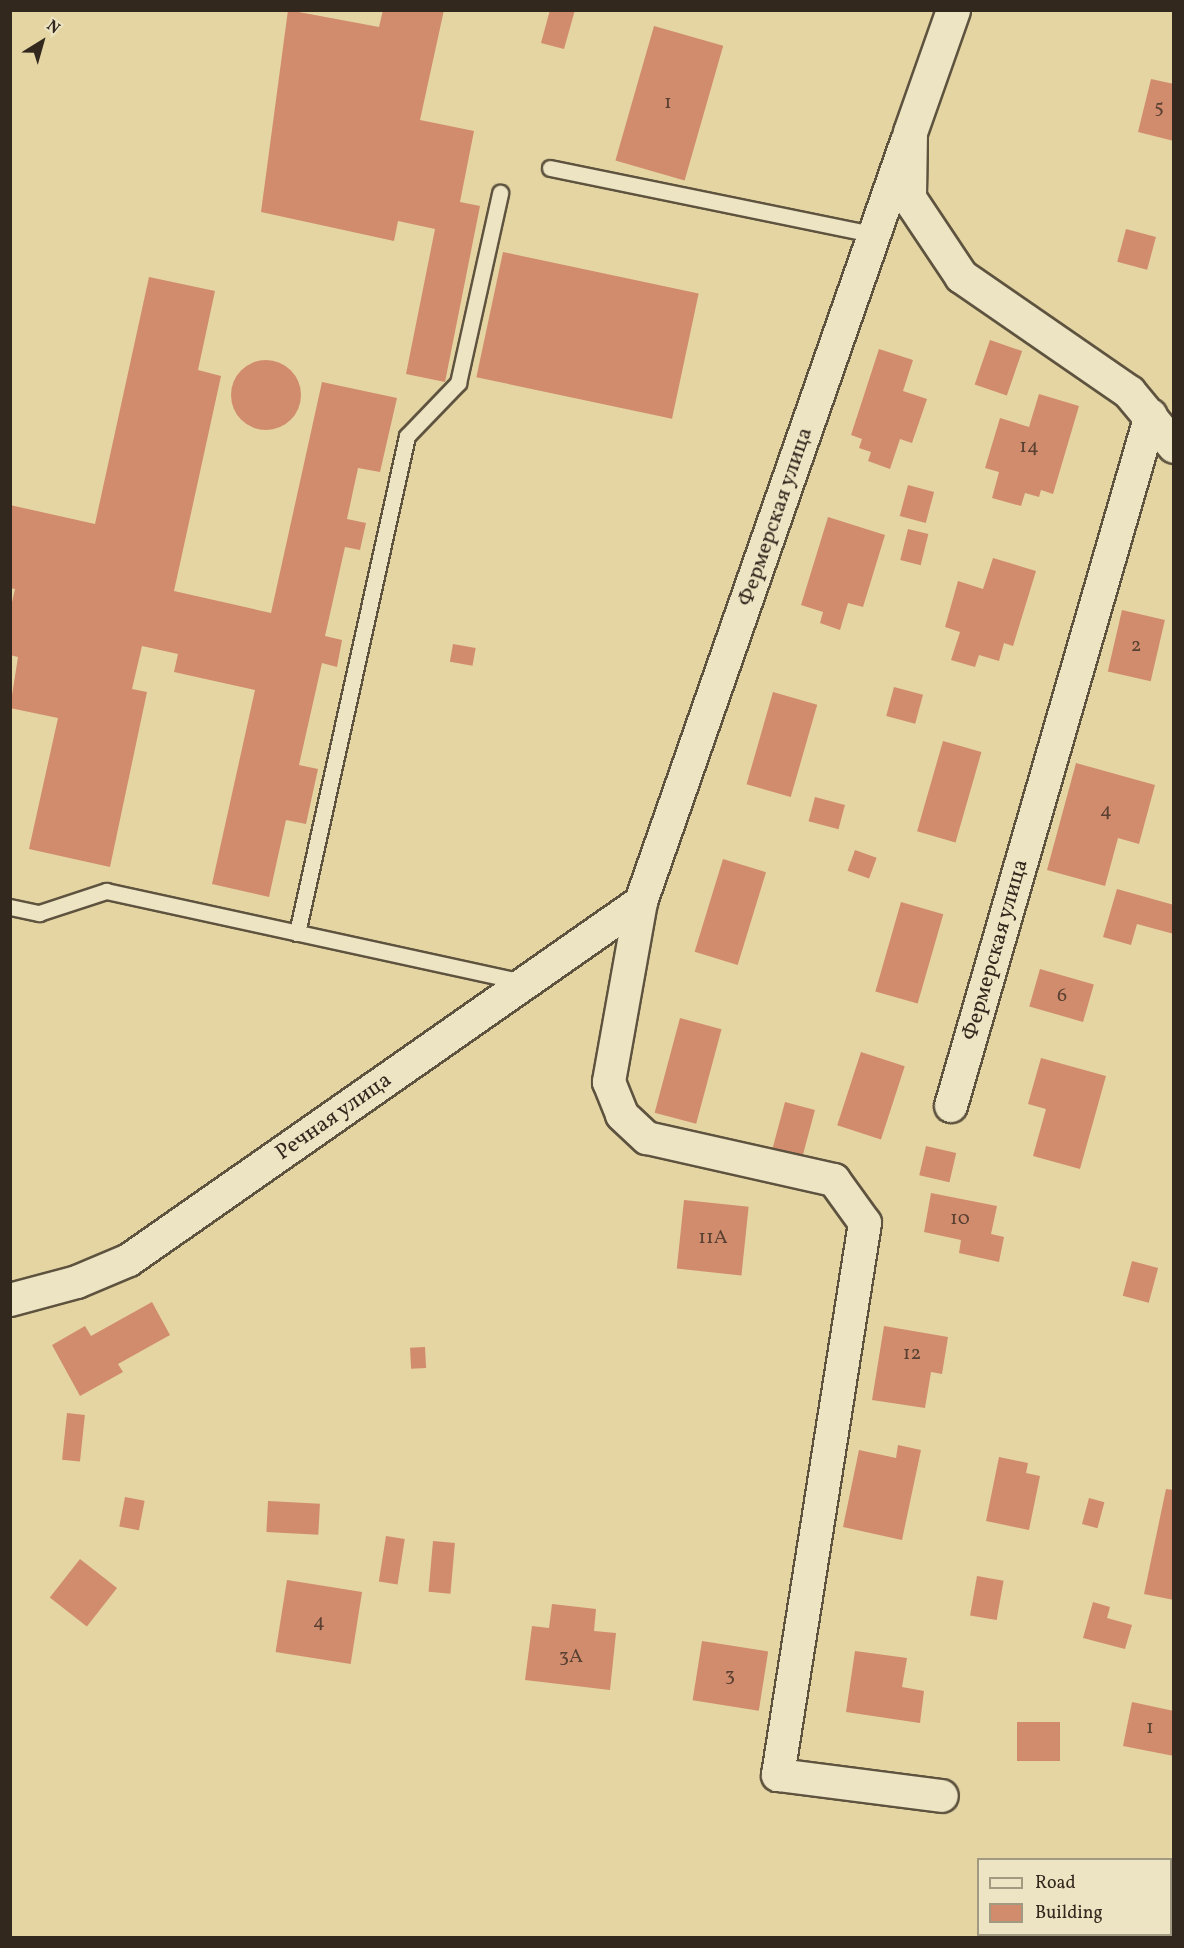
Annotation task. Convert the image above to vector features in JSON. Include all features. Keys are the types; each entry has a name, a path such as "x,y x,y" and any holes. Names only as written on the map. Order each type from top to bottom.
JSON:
{"street":[{"path":"953,10 910,132 909,198 961,276 1129,392 1151,415 1173,446"},
{"name":"Фермерская улица","path":"910,132 876,235 641,902 609,1082 622,1115 647,1138 834,1180 865,1223 778,1775 942,1796"},
{"name":"Фермерская улица","path":"951,1106 1151,415"},
{"name":"Речная улица","path":"10,1300 77,1282 129,1260 641,902"}],"lane":[{"path":"550,168 876,235"},
{"path":"297,933 407,436 458,383 500,193"},
{"path":"10,907 39,913 106,891 525,983"}],"building":[{"path":"288,10 379,27 383,10 444,10 420,120 474,131 460,202 480,206 445,382 406,374 435,229 398,221 394,241 261,212"},
{"path":"550,10 575,10 564,49 541,43"},
{"path":"654,26 723,46 685,180 615,161"},
{"path":"1151,79 1174,84 1174,141 1138,132"},
{"path":"1126,229 1156,237 1147,270 1117,262"},
{"path":"503,252 699,294 672,419 476,377"},
{"path":"149,277 215,291 198,370 221,376 174,591 271,613 322,382 397,398 380,472 358,468 347,519 366,523 360,550 345,547 325,636 342,640 337,667 322,663 299,765 318,769 306,824 286,820 269,897 212,884 255,690 174,672 178,654 142,646 132,689 147,692 110,867 29,849 58,718 10,708 18,657 10,655 10,611 15,589 10,588 10,505 95,524"},
{"path":"990,340 1022,351 1007,396 975,384"},
{"path":"879,349 913,360 903,391 927,399 912,443 900,439 890,469 868,461 871,452 859,448 862,439 851,435"},
{"path":"273,360 286,366 295,375 299,381 301,395 299,409 291,420 280,428 259,430 241,420 233,409 231,388 241,370 252,362"},
{"path":"1039,394 1079,406 1053,494 1041,490 1039,497 1025,493 1021,506 992,498 999,472 985,468 1000,418 1029,427"},
{"path":"908,485 934,492 926,523 900,516"},
{"path":"828,517 885,535 863,607 848,603 840,630 820,623 823,612 801,605"},
{"path":"908,529 928,534 921,565 900,560"},
{"path":"993,558 1036,571 1013,646 1004,643 999,661 979,655 975,667 951,660 960,632 945,627 958,581 983,589"},
{"path":"1122,610 1165,620 1151,681 1108,671"},
{"path":"453,644 476,648 473,666 450,662"},
{"path":"894,687 923,695 915,724 886,716"},
{"path":"773,692 817,705 791,797 747,784"},
{"path":"943,741 981,752 956,842 917,831"},
{"path":"1076,763 1155,785 1139,844 1118,838 1105,886 1047,870"},
{"path":"815,797 845,805 838,829 809,821"},
{"path":"855,850 877,858 869,879 847,871"},
{"path":"723,859 766,872 738,965 695,952"},
{"path":"1117,889 1174,905 1174,934 1137,924 1131,945 1103,937"},
{"path":"901,902 943,914 918,1004 875,991"},
{"path":"1040,969 1094,984 1083,1022 1029,1006"},
{"path":"680,1018 722,1029 696,1124 655,1113"},
{"path":"861,1052 905,1066 881,1139 837,1125"},
{"path":"1041,1058 1106,1076 1080,1169 1033,1156 1046,1109 1028,1104"},
{"path":"785,1102 815,1110 802,1157 772,1149"},
{"path":"926,1146 956,1153 949,1182 919,1175"},
{"path":"931,1193 997,1206 991,1234 1004,1237 999,1262 959,1253 961,1240 924,1232"},
{"path":"684,1200 749,1207 741,1275 677,1269"},
{"path":"1132,1261 1158,1268 1149,1303 1123,1296"},
{"path":"152,1302 170,1335 118,1364 123,1372 80,1396 52,1345 85,1326 91,1336"},
{"path":"884,1326 948,1337 942,1374 931,1372 925,1408 872,1400"},
{"path":"425,1347 426,1368 411,1369 410,1348"},
{"path":"67,1413 85,1415 80,1462 62,1460"},
{"path":"898,1445 921,1450 902,1540 843,1527 859,1450 896,1458"},
{"path":"999,1457 1028,1463 1026,1473 1040,1476 1029,1530 986,1521"},
{"path":"1166,1489 1174,1490 1174,1600 1144,1594"},
{"path":"125,1497 145,1501 139,1530 119,1526"},
{"path":"1089,1498 1104,1502 1097,1528 1082,1524"},
{"path":"268,1501 320,1504 318,1535 266,1532"},
{"path":"386,1536 405,1539 398,1584 379,1581"},
{"path":"433,1541 455,1543 450,1594 429,1592"},
{"path":"80,1559 117,1588 87,1627 50,1598"},
{"path":"977,1576 1004,1581 997,1620 970,1615"},
{"path":"287,1580 362,1592 351,1664 276,1652"},
{"path":"1093,1602 1110,1607 1107,1618 1132,1625 1125,1649 1083,1638"},
{"path":"552,1604 596,1609 594,1631 616,1633 610,1690 525,1680 532,1626 549,1628"},
{"path":"702,1641 768,1651 759,1711 693,1700"},
{"path":"855,1651 907,1658 902,1687 924,1691 920,1723 846,1712"},
{"path":"1132,1702 1174,1711 1174,1756 1123,1746"},
{"path":"1017,1722 1060,1722 1060,1761 1017,1761"}]}
